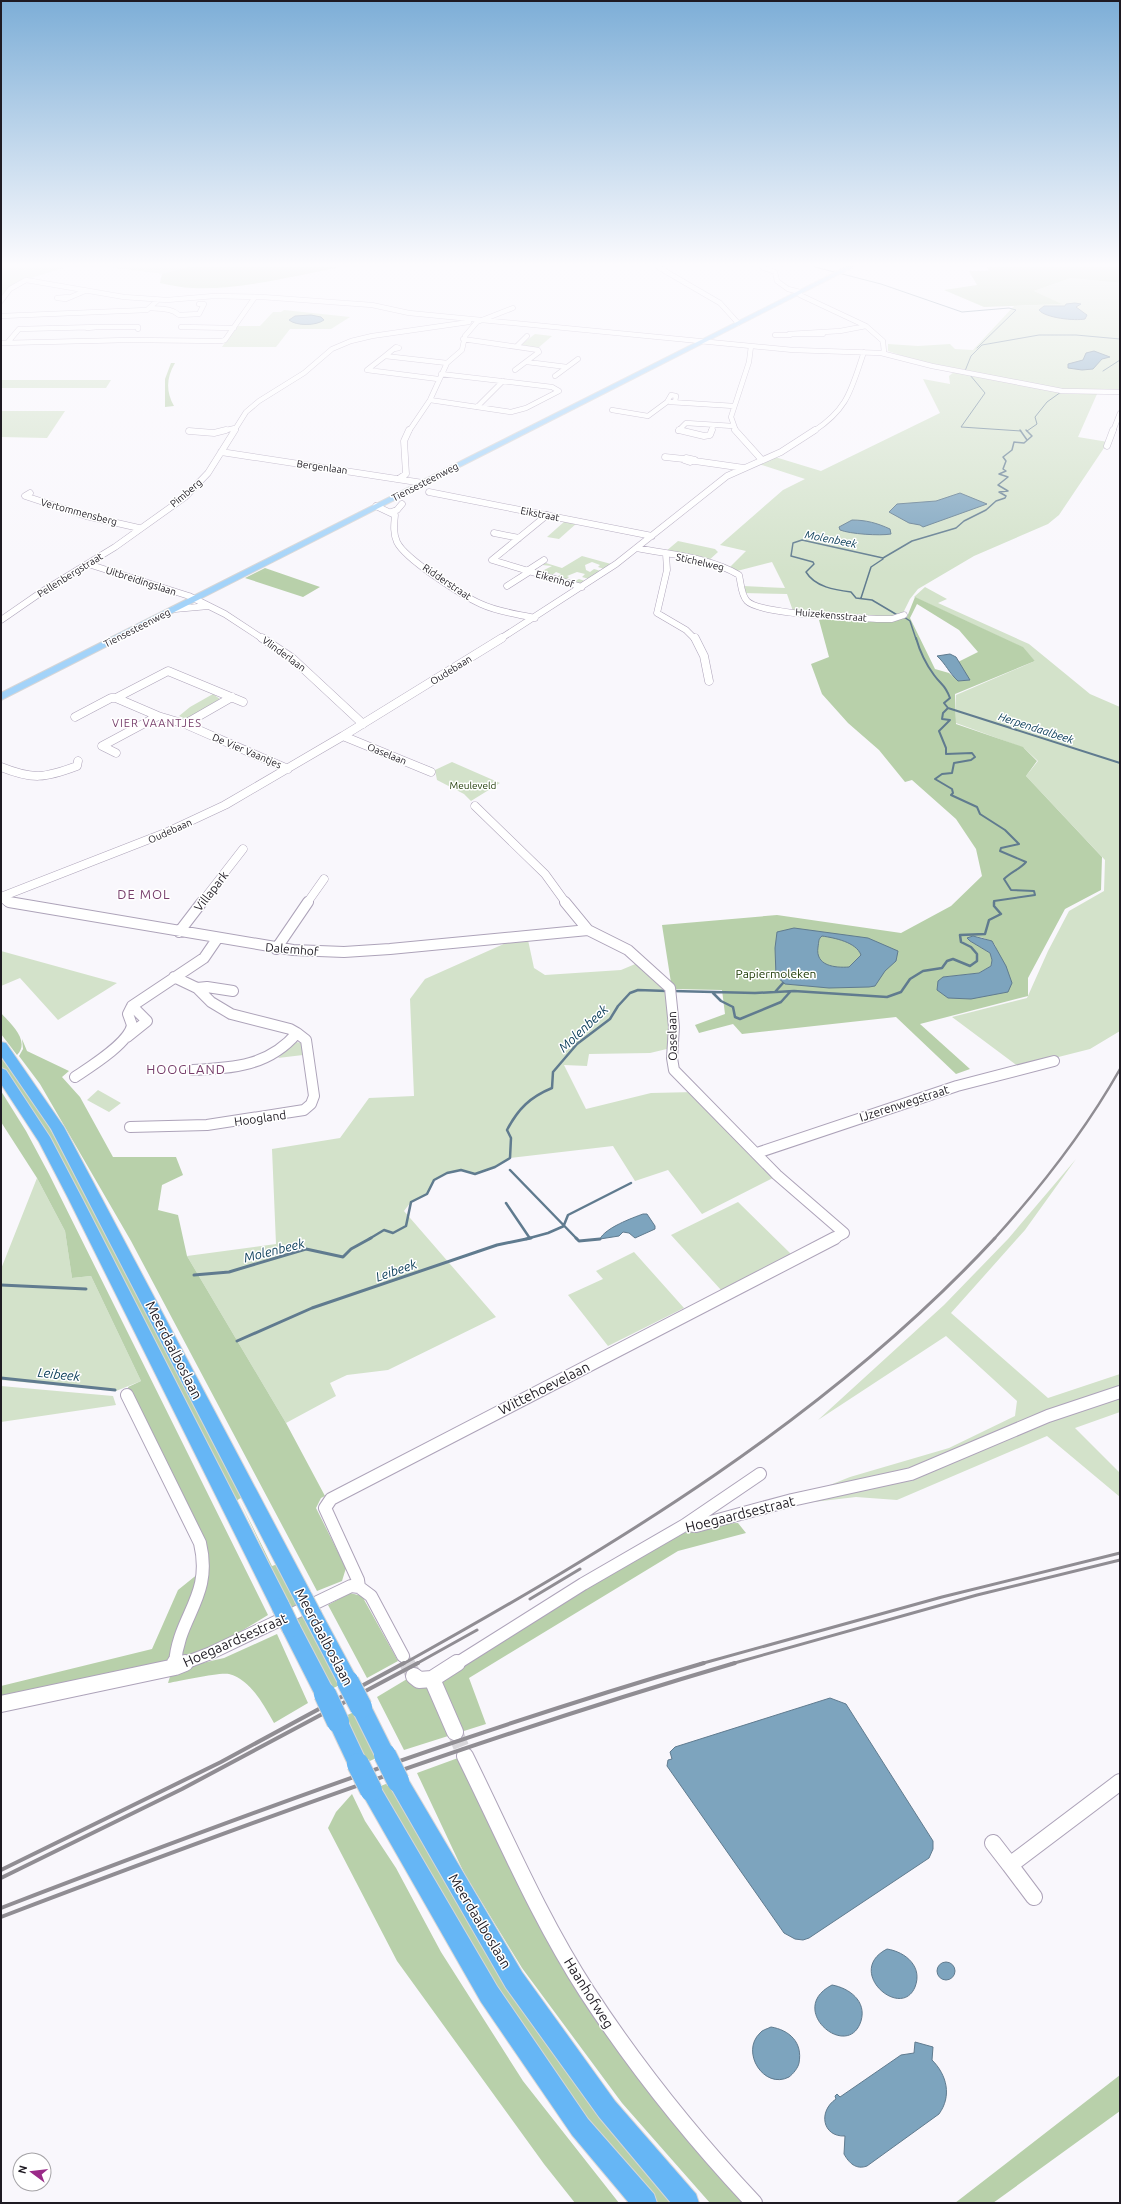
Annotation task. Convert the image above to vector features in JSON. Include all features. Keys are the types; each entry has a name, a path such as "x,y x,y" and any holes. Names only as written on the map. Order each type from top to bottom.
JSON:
{"highway":[{"name":"Meerdaalboslaan","path":"1,1046 64,1139 348,1682 398,1781 514,1980 607,2109 687,2203"},
{"name":"Meerdaalboslaan","path":"1,1073 45,1141 75,1198 281,1607 371,1790 489,1994 580,2127 645,2203"}],"main road":[{"name":"Tiensesteenweg","path":"1,696 647,370"}],"street":[{"name":"Pimberg","path":"139,528 194,488 205,477 235,428 251,408 308,370"},
{"path":"366,370 503,381 558,389 559,391 511,412 430,400"},
{"path":"400,478 406,474 407,469 404,455 404,441 410,429 430,400 443,370"},
{"path":"555,376 563,370"},
{"path":"746,370 731,417 732,426 762,460"},
{"name":"Oudebaan","path":"1,897 165,833 225,805 343,736 535,618 637,548 723,478 786,450 836,416 847,401 858,370"},
{"path":"952,370 1062,391 1120,392"},
{"path":"477,407 503,381"},
{"path":"612,410 648,416 667,402 734,406"},
{"path":"1107,446 1120,413"},
{"path":"714,426 710,435 704,436 678,431 686,423 732,426"},
{"path":"189,431 214,433 235,428"},
{"name":"Bergenlaan","path":"221,452 400,478 422,483"},
{"path":"665,457 684,459 688,462 695,461 744,468"},
{"name":"Eikstraat","path":"429,492 652,536"},
{"name":"Vertommensberg","path":"30,493 25,496 86,516 139,528"},
{"path":"376,506 391,512 397,510 402,504"},
{"name":"Ridderstraat","path":"391,512 394,515 394,532 398,544 417,562 458,592 481,604 505,612 535,618"},
{"name":"Eikenhof","path":"547,515 492,560 582,587"},
{"name":"Pellenbergstraat","path":"1,620 43,591 88,564 139,528"},
{"path":"488,538 496,532 519,538"},
{"path":"637,548 666,554 668,574 657,613 685,628 695,638 704,653 709,680"},
{"name":"Stichelweg","path":"666,554 713,564 735,571 739,575 742,596 747,603 757,608"},
{"name":"Eikenhof","path":"507,586 541,560 552,563"},
{"name":"Uitbreidingslaan","path":"88,564 195,599"},
{"name":"Vlinderlaan","path":"195,599 212,607 292,658 340,701 362,724"},
{"path":"175,609 212,607"},
{"name":"Huizekensstraat","path":"757,608 877,619 892,619 904,615"},
{"path":"75,717 168,671 243,702"},
{"path":"184,724 232,697"},
{"name":"De Vier Vaantjes","path":"116,698 158,716 166,717 184,724 288,769"},
{"path":"116,753 102,746 158,716"},
{"name":"Oaselaan","path":"343,736 431,772"},
{"path":"1,767 28,778 48,777 77,766 78,761"},
{"name":"Oaselaan","path":"475,806 545,874 573,913 588,930 628,950 666,983 670,988 674,1027 672,1058 674,1070 777,1175 844,1233"},
{"name":"Villapark","path":"179,932 243,850"},
{"path":"276,949 324,879"},
{"name":"Dalemhof","path":"1,897 7,902 276,949 344,952 588,930"},
{"path":"124,1039 131,1031 132,1022 128,1014 132,1006 204,958 217,939"},
{"path":"174,977 198,988 219,1008 231,1014 290,1029 297,1033 283,1047 258,1062 239,1066 193,1070"},
{"path":"198,988 207,987 233,991"},
{"path":"76,1076 146,1021 132,1006"},
{"name":"Hoogland","path":"130,1127 207,1125 304,1110 311,1104 314,1096 306,1040 297,1033"},
{"name":"IJzerenwegstraat","path":"756,1153 957,1086 1054,1061"},
{"name":"Wittehoevelaan","path":"358,1587 358,1580 325,1508 331,1499 844,1233"},
{"name":"Hoegaardsestraat","path":"432,1679 583,1584 685,1526 696,1526 784,1502 912,1474 1048,1416 1120,1392"},
{"path":"127,1395 200,1543 204,1569 199,1592 178,1641 174,1656 175,1667"},
{"path":"685,1526 760,1474"},
{"path":"358,1587 366,1590 370,1596 403,1656"},
{"name":"Hoegaardsestraat","path":"1,1704 175,1667 212,1653 344,1589 358,1587"},
{"path":"414,1676 419,1680 432,1679 455,1732"},
{"name":"Haanhofweg","path":"465,1756 544,1918 587,1992 652,2084 725,2172 754,2203"},
{"path":"1010,1865 1120,1782"},
{"path":"993,1843 1034,1897"}],"green space":[{"path":"168,370 172,370 168,390 174,406 165,407 165,379"},
{"path":"957,370 1120,370 1120,391 1071,391"},
{"path":"954,372 1066,393 1097,394 1078,437 1108,442 1059,515 1048,524 974,556 918,589 910,599 903,613 897,617 878,618 793,611 787,594 743,593 743,586 785,588 772,562 737,571 729,568 746,551 720,545 783,490 805,479 759,464 775,457 821,471 940,413 923,379 950,384 949,376"},
{"path":"1,380 111,380 106,388 1,388"},
{"path":"1,411 65,411 47,438 1,437"},
{"path":"565,521 577,523 559,539 547,537"},
{"path":"678,541 715,549 718,552 707,562 665,552"},
{"path":"582,556 611,564 604,569 598,567 600,565 592,562 585,565 586,570 590,572 594,569 601,571 589,579 582,577 585,574 577,572 567,576 569,577 567,579 575,581 579,579 585,581 581,584 557,577 561,574 556,572 551,576 540,572 552,566 542,565 546,563 562,568"},
{"path":"265,568 320,587 303,597 245,578"},
{"path":"925,587 947,599 938,603 1029,644 1090,694 1120,707 1120,1031 1090,1049 1019,1067 952,1017 1027,998 1048,951 1069,911 1104,891 1105,860 1026,776 1038,761 1024,748 956,723 956,695 1035,661 1022,647 914,597"},
{"name":"Papiermoleken","path":"915,597 1023,647 1035,661 955,694 956,724 1023,747 1037,761 1026,776 1102,857 1101,890 1065,909 1028,978 1028,996 920,1024 970,1069 956,1074 896,1017 742,1034 733,1024 699,1033 695,1025 725,1014 722,990 672,989 662,925 777,915 901,933 951,906 982,876 976,849 956,819 912,780 905,782 879,750 848,723 822,694 811,664 829,657 819,620 844,618 893,621 907,617","holes":["917,604 959,630 978,652 958,662 969,680 958,681 949,673 935,669 910,618","973,936 990,941 995,945 1008,992 943,977 979,973 991,966 992,960 990,953 970,941 968,938"]},
{"path":"213,694 220,699 186,719 179,716 190,707"},
{"name":"Meuleveld","path":"452,762 500,783 471,801 464,794 437,780 435,770"},
{"path":"528,940 534,968 545,975 621,970 640,962 666,986 671,1048 650,1053 589,1054 587,1066 564,1065 586,1109 651,1093 695,1092 775,1177 702,1214 668,1170 635,1181 613,1146 510,1158 495,1167 475,1174 461,1170 447,1173 434,1180 427,1194 411,1202 404,1211 496,1317 388,1370 347,1375 330,1383 336,1396 286,1423 187,1256 276,1244 272,1149 340,1138 369,1098 414,1096 410,999 425,979 506,943"},
{"path":"1,951 117,983 58,1020 20,978 1,986"},
{"path":"1,1013 18,1032 22,1044 21,1050 17,1055 1,1034"},
{"path":"22,1039 27,1051 69,1071 62,1077 80,1097 113,1157 176,1157 183,1175 162,1185 158,1210 178,1215 187,1256 286,1423 325,1496 321,1498 316,1508 346,1568 342,1581 317,1591 131,1241 40,1084 19,1056 23,1049"},
{"path":"296,1042 302,1043 303,1055 278,1058"},
{"path":"1,1058 35,1102 72,1168 243,1497 235,1502 1,1068"},
{"path":"98,1090 121,1103 109,1112 87,1100"},
{"path":"1,1091 26,1131 49,1174 268,1615 230,1638 187,1657 1,1700 1,1686 152,1649 178,1590 204,1569 129,1392 128,1387 141,1381 91,1276 72,1278 65,1231 37,1178 1,1122"},
{"path":"1076,1159 1025,1230 951,1313 1048,1398 1120,1374 1120,1412 1075,1428 1120,1473 1120,1497 1047,1436 897,1500 856,1497 762,1508 792,1500 850,1477 949,1448 1015,1416 1017,1401 946,1336 818,1420 944,1305 1008,1239"},
{"path":"37,1178 65,1231 72,1278 91,1276 141,1381 116,1391 1,1380 1,1269"},
{"path":"738,1202 791,1254 721,1290 671,1235"},
{"path":"634,1252 684,1308 608,1346 568,1295 603,1279 596,1271"},
{"path":"1,1386 113,1396 116,1405 1,1422"},
{"path":"239,1499 272,1566 278,1564 340,1685 329,1690"},
{"path":"738,1523 746,1533 678,1551 469,1678 486,1724 404,1750 377,1697 407,1679 429,1686 495,1643 675,1536 711,1524"},
{"path":"350,1593 362,1596 398,1661 367,1678 328,1605"},
{"path":"277,1634 308,1703 274,1723 256,1694 250,1687 237,1677 229,1674 209,1675 168,1683 172,1670 224,1658"},
{"path":"354,1712 378,1757 366,1763 343,1717"},
{"path":"458,1758 535,1912 749,2203 710,2203 622,2103 522,1968 465,1875 417,1773"},
{"path":"391,1782 453,1897 497,1969 674,2203 655,2203 617,2160 502,2005 378,1787"},
{"path":"352,1794 365,1821 396,1868 441,1952 523,2081 619,2203 575,2203 544,2164 397,1961 328,1828 336,1812"},
{"path":"1120,2075 1120,2111 993,2203 955,2203"}],"water":[{"path":"960,493 987,504 923,527 909,523 889,512 897,504 936,501"},
{"path":"852,520 867,521 881,525 890,529 891,534 880,535 851,533 840,530 839,527"},
{"path":"950,654 956,657 970,680 958,681 937,656"},
{"path":"794,928 868,938 898,951 896,961 885,971 875,986 829,988 785,984 776,976 775,948 777,932","holes":["822,936 844,941 855,947 861,955 849,967 838,967 827,964 823,962 818,953 819,941"]},
{"path":"973,936 992,941 1006,966 1012,983 1008,992 971,999 948,998 937,990 938,981 943,977 979,973 991,966 992,960 990,953 967,938"},
{"path":"643,1214 647,1214 655,1226 655,1229 635,1238 629,1233 623,1232 619,1236 600,1239 613,1227"},
{"path":"830,1698 846,1704 933,1841 933,1849 929,1858 809,1938 803,1940 795,1939 784,1933 667,1766 668,1760 672,1759 670,1752 675,1747"},
{"path":"887,1949 901,1953 915,1967 917,1980 915,1987 908,1996 899,1998 889,1996 880,1989 873,1980 871,1969 875,1958"},
{"path":"942,1962 950,1962 955,1967 953,1978 950,1980 942,1980 937,1975 937,1967"},
{"path":"832,1985 850,1992 859,2002 861,2007 861,2021 854,2032 844,2036 834,2034 824,2027 817,2018 815,2007 819,1995"},
{"path":"771,2027 789,2034 797,2043 799,2049 799,2063 794,2073 789,2077 780,2080 771,2078 764,2074 754,2059 754,2041 763,2030"},
{"path":"915,2042 933,2047 932,2060 941,2072 946,2086 946,2100 943,2107 939,2114 867,2166 859,2167 853,2165 844,2154 845,2136 837,2135 827,2128 825,2116 830,2104 836,2099 835,2096 837,2094 840,2097 901,2055 914,2053"}],"waterway":[{"path":"970,375 985,393 961,427 1021,431"},
{"name":"Molenbeek","path":"1027,431 1037,424 1035,417 1047,402 1061,392"},
{"path":"1021,431 1027,440"},
{"name":"Molenbeek","path":"899,616 872,600 856,598 851,592 832,589 815,581 806,572 814,564 813,562 791,556 793,543 802,540 883,558 912,541 956,528 964,521 986,510 996,501 1005,498 1006,496 999,492 1008,491 998,485 1008,477 999,474 1006,471 1003,469 1006,461 1003,457 1012,450 1014,442 1024,443 1032,436 1027,431"},
{"name":"Molenbeek","path":"861,598 871,567 883,559"},
{"name":"Molenbeek","path":"904,617 910,621 916,639"},
{"name":"Molenbeek","path":"916,638 921,653 928,666 948,693 950,698 944,703 948,708"},
{"name":"Molenbeek","path":"775,992 794,991 887,997 901,992 910,979 923,971 942,968 947,961 953,959 970,966 977,961 977,954 971,947 961,942 960,935 985,934 989,920 1001,914 994,906 994,901 1035,895 1034,891 1011,890 1004,879 1026,862 1000,851 1001,848 1019,844 1005,830 980,814 977,807 951,795 953,793 952,789 935,779 942,774 952,773 954,763 971,760 975,757 972,753 946,754 946,748 939,731 950,720 942,719 943,713 948,708"},
{"name":"Herpendaalbeek","path":"948,708 1120,763"},
{"path":"775,992 783,983"},
{"name":"Molenbeek","path":"369,1239 384,1230 393,1233 406,1226 411,1202 427,1194 434,1180 447,1173 461,1170 475,1174 495,1167 510,1158 511,1138 507,1130 511,1123 525,1104 537,1095 552,1088 553,1072 577,1044 610,1019 618,1006 630,993 638,990 667,991"},
{"name":"Molenbeek","path":"673,991 755,993 775,992"},
{"path":"713,993 721,1001 733,1007 735,1017 740,1019 781,1002 790,992"},
{"path":"510,1170 577,1239"},
{"path":"564,1225 568,1215 631,1183"},
{"path":"506,1203 529,1237"},
{"name":"Leibeek","path":"526,1239 548,1233 564,1226"},
{"name":"Molenbeek","path":"194,1275 229,1272 306,1249 343,1257 351,1249 371,1238"},
{"name":"Leibeek","path":"237,1341 312,1308 497,1245 531,1238"},
{"path":"577,1239 579,1241 600,1239"},
{"name":"Molenbeek","path":"1,1285 86,1289"},
{"name":"Leibeek","path":"1,1378 115,1390"}],"tunnel":[{"path":"403,1656 408,1664"},
{"path":"407,1663 414,1676"},
{"path":"455,1732 465,1756"}],"railway":[{"path":"994,1239 1029,1199 1062,1157 1107,1092 1120,1069"},
{"path":"403,1664 561,1573 639,1525 716,1474 790,1421 862,1364 930,1303 994,1239"},
{"path":"700,1664 942,1597 1120,1553"},
{"path":"731,1664 977,1595 1120,1560"},
{"path":"530,1599 580,1569"},
{"path":"416,1664 477,1630"},
{"path":"1,1870 221,1762 404,1663"},
{"path":"1,1878 182,1789 418,1663"},
{"path":"1,1908 350,1778 526,1718 704,1663"},
{"path":"1,1917 274,1815 457,1751 642,1691 735,1663"}],"district":[{"name":"VIER VAANTJES","path":"157,723"},
{"name":"DE MOL","path":"144,894"},
{"name":"HOOGLAND","path":"186,1069"}]}
